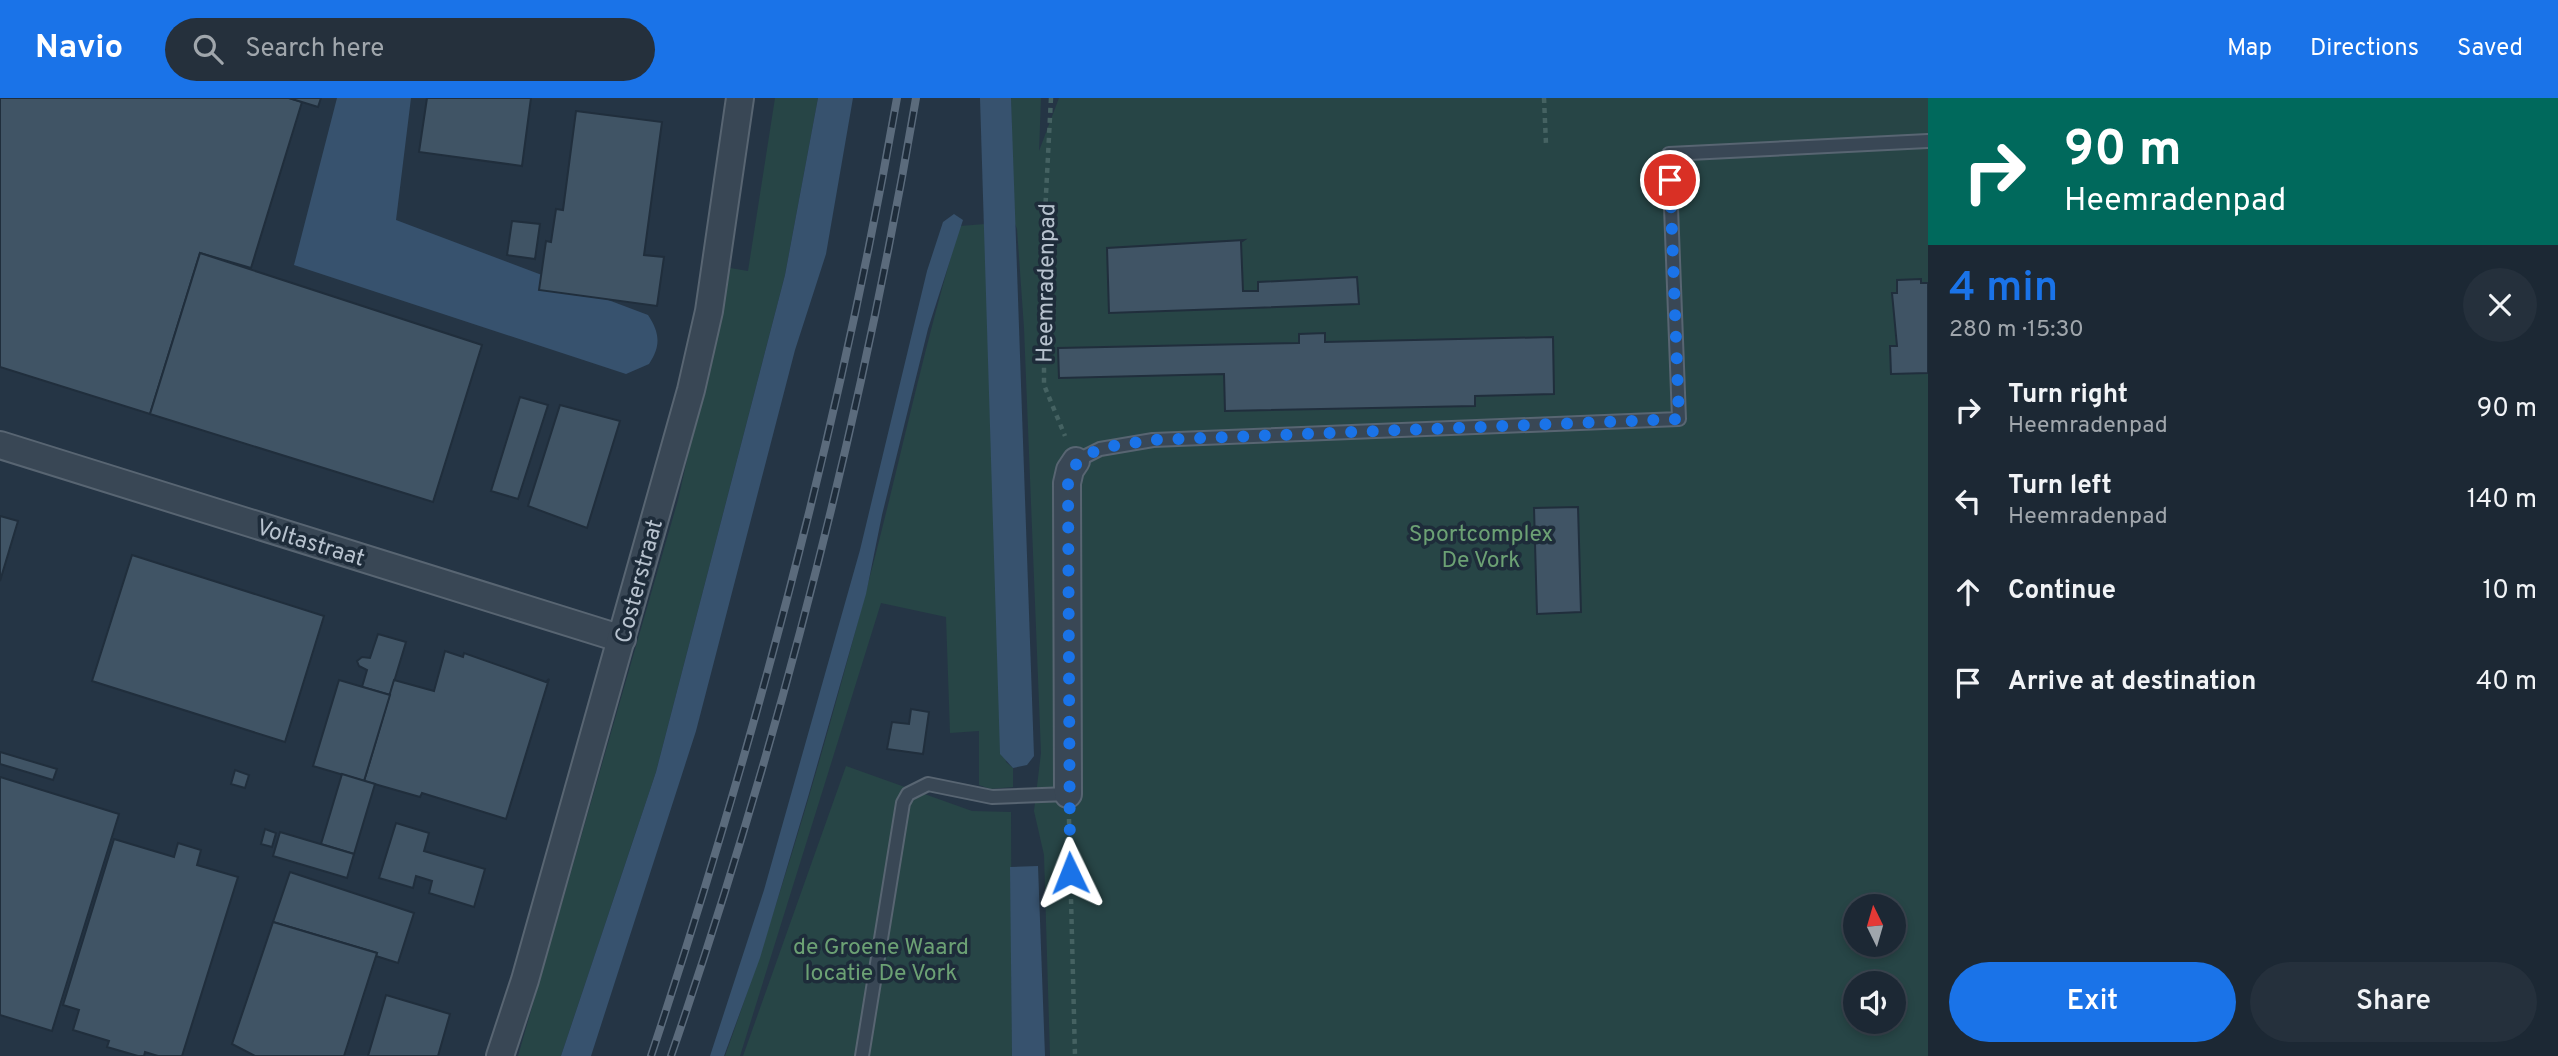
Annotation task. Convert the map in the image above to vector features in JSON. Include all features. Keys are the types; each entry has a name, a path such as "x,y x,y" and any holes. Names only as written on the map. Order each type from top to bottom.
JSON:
{"street":[{"name":"Costerstraat","path":"500,1056 525,980 691,390 709,311 740,98"},
{"name":"Voltastraat","path":"0,444 622,639"},
{"path":"1068,794 1068,483 1070,470 1076,461"}],"lane":[{"path":"1076,461 1100,449 1153,440 1679,419 1669,154 1928,141"},
{"path":"862,1056 903,803 908,794 928,784 992,797 1068,794"}],"path":[{"name":"Heemradenpad","path":"1051,98 1044,233 1044,384 1076,461"},
{"path":"1544,98 1546,144"},
{"path":"1068,794 1075,1056"}],"green space":[{"path":"775,98 818,98 785,275 656,772 561,1056 518,1056 678,500 730,268 748,271"},
{"name":"Sportcomplex De Vork","path":"1011,98 1041,98 1039,151 1059,98 1928,98 1928,1056 1050,1056 1044,855 1034,811 1041,753 1024,328 1017,229 1013,219"},
{"path":"985,224 1006,762 1013,768 1013,787 990,789 979,785 979,731 950,733 946,617 881,603 740,1056 725,1056 782,885 833,711 960,226"},
{"name":"de Groene Waard locatie De Vork","path":"846,766 972,811 1011,812 1012,1056 743,1056"}],"water":[{"path":"337,98 411,98 396,220 648,315 658,340 649,364 626,374 294,265"},
{"path":"818,98 853,98 826,254 795,350 696,731 591,1056 561,1056 656,772 785,275"},
{"path":"980,98 1011,98 1034,756 1027,765 1013,768 1000,754"},
{"path":"954,214 963,220 928,329 882,515 866,594 808,797 760,958 724,1056 710,1056 764,890 860,550 927,271 943,222"},
{"path":"1038,866 1045,1056 1012,1056 1010,867"}],"building":[{"path":"0,98 289,98 302,102 251,268 200,253 150,414 0,367"},
{"path":"289,98 321,98 318,107"},
{"path":"427,98 531,98 522,166 419,152"},
{"path":"576,111 662,122 644,255 664,257 657,306 539,290 546,241 551,242 556,209 563,210"},
{"path":"512,221 540,224 535,259 507,255"},
{"path":"1244,240 1241,242 1243,291 1258,291 1258,282 1357,277 1359,304 1109,313 1107,248"},
{"path":"200,253 482,345 433,502 150,414"},
{"path":"1921,279 1921,283 1928,283 1928,373 1891,374 1890,346 1897,346 1892,293 1897,293 1897,280"},
{"path":"1325,333 1325,342 1553,337 1554,394 1475,396 1475,406 1225,411 1224,374 1059,378 1058,348 1299,343 1299,334"},
{"path":"520,397 548,405 518,499 491,491"},
{"path":"560,405 620,421 587,528 528,506"},
{"path":"1578,507 1581,612 1537,614 1534,508"},
{"path":"0,516 18,521 0,581"},
{"path":"132,555 324,616 285,742 92,681"},
{"path":"378,634 406,642 390,695 362,687 367,670 359,666 357,661 362,657 370,658"},
{"path":"445,651 463,657 464,653 546,682 549,679 506,819 422,793 420,797 364,781 394,680 434,691"},
{"path":"339,680 390,695 364,781 313,766"},
{"path":"911,709 929,712 923,754 887,749 892,722 909,724"},
{"path":"0,752 57,769 53,780 0,764"},
{"path":"235,770 249,775 245,788 231,784"},
{"path":"342,774 375,784 354,854 321,844"},
{"path":"0,777 119,814 52,1031 0,1015"},
{"path":"396,823 429,833 424,851 485,869 474,907 429,893 432,881 416,876 413,888 379,878"},
{"path":"265,829 276,833 272,847 261,844"},
{"path":"280,832 354,854 347,878 273,856"},
{"path":"114,839 174,857 178,843 201,850 197,865 238,877 182,1056 158,1056 145,1052 144,1056 138,1056 107,1047 109,1041 73,1030 79,1010 63,1005"},
{"path":"290,872 414,913 398,963 376,956 377,953 273,922"},
{"path":"273,922 377,953 344,1056 255,1056 232,1044"},
{"path":"386,995 450,1014 438,1056 368,1056"}],"railway":[{"path":"651,1056 725,820 792,582 849,341 897,98"},
{"path":"671,1056 747,821 813,582 870,341 916,98"}],"route":[{"path":"1070,873 1068,483 1070,470 1076,461 1100,449 1153,440 1679,419 1670,180"}]}
